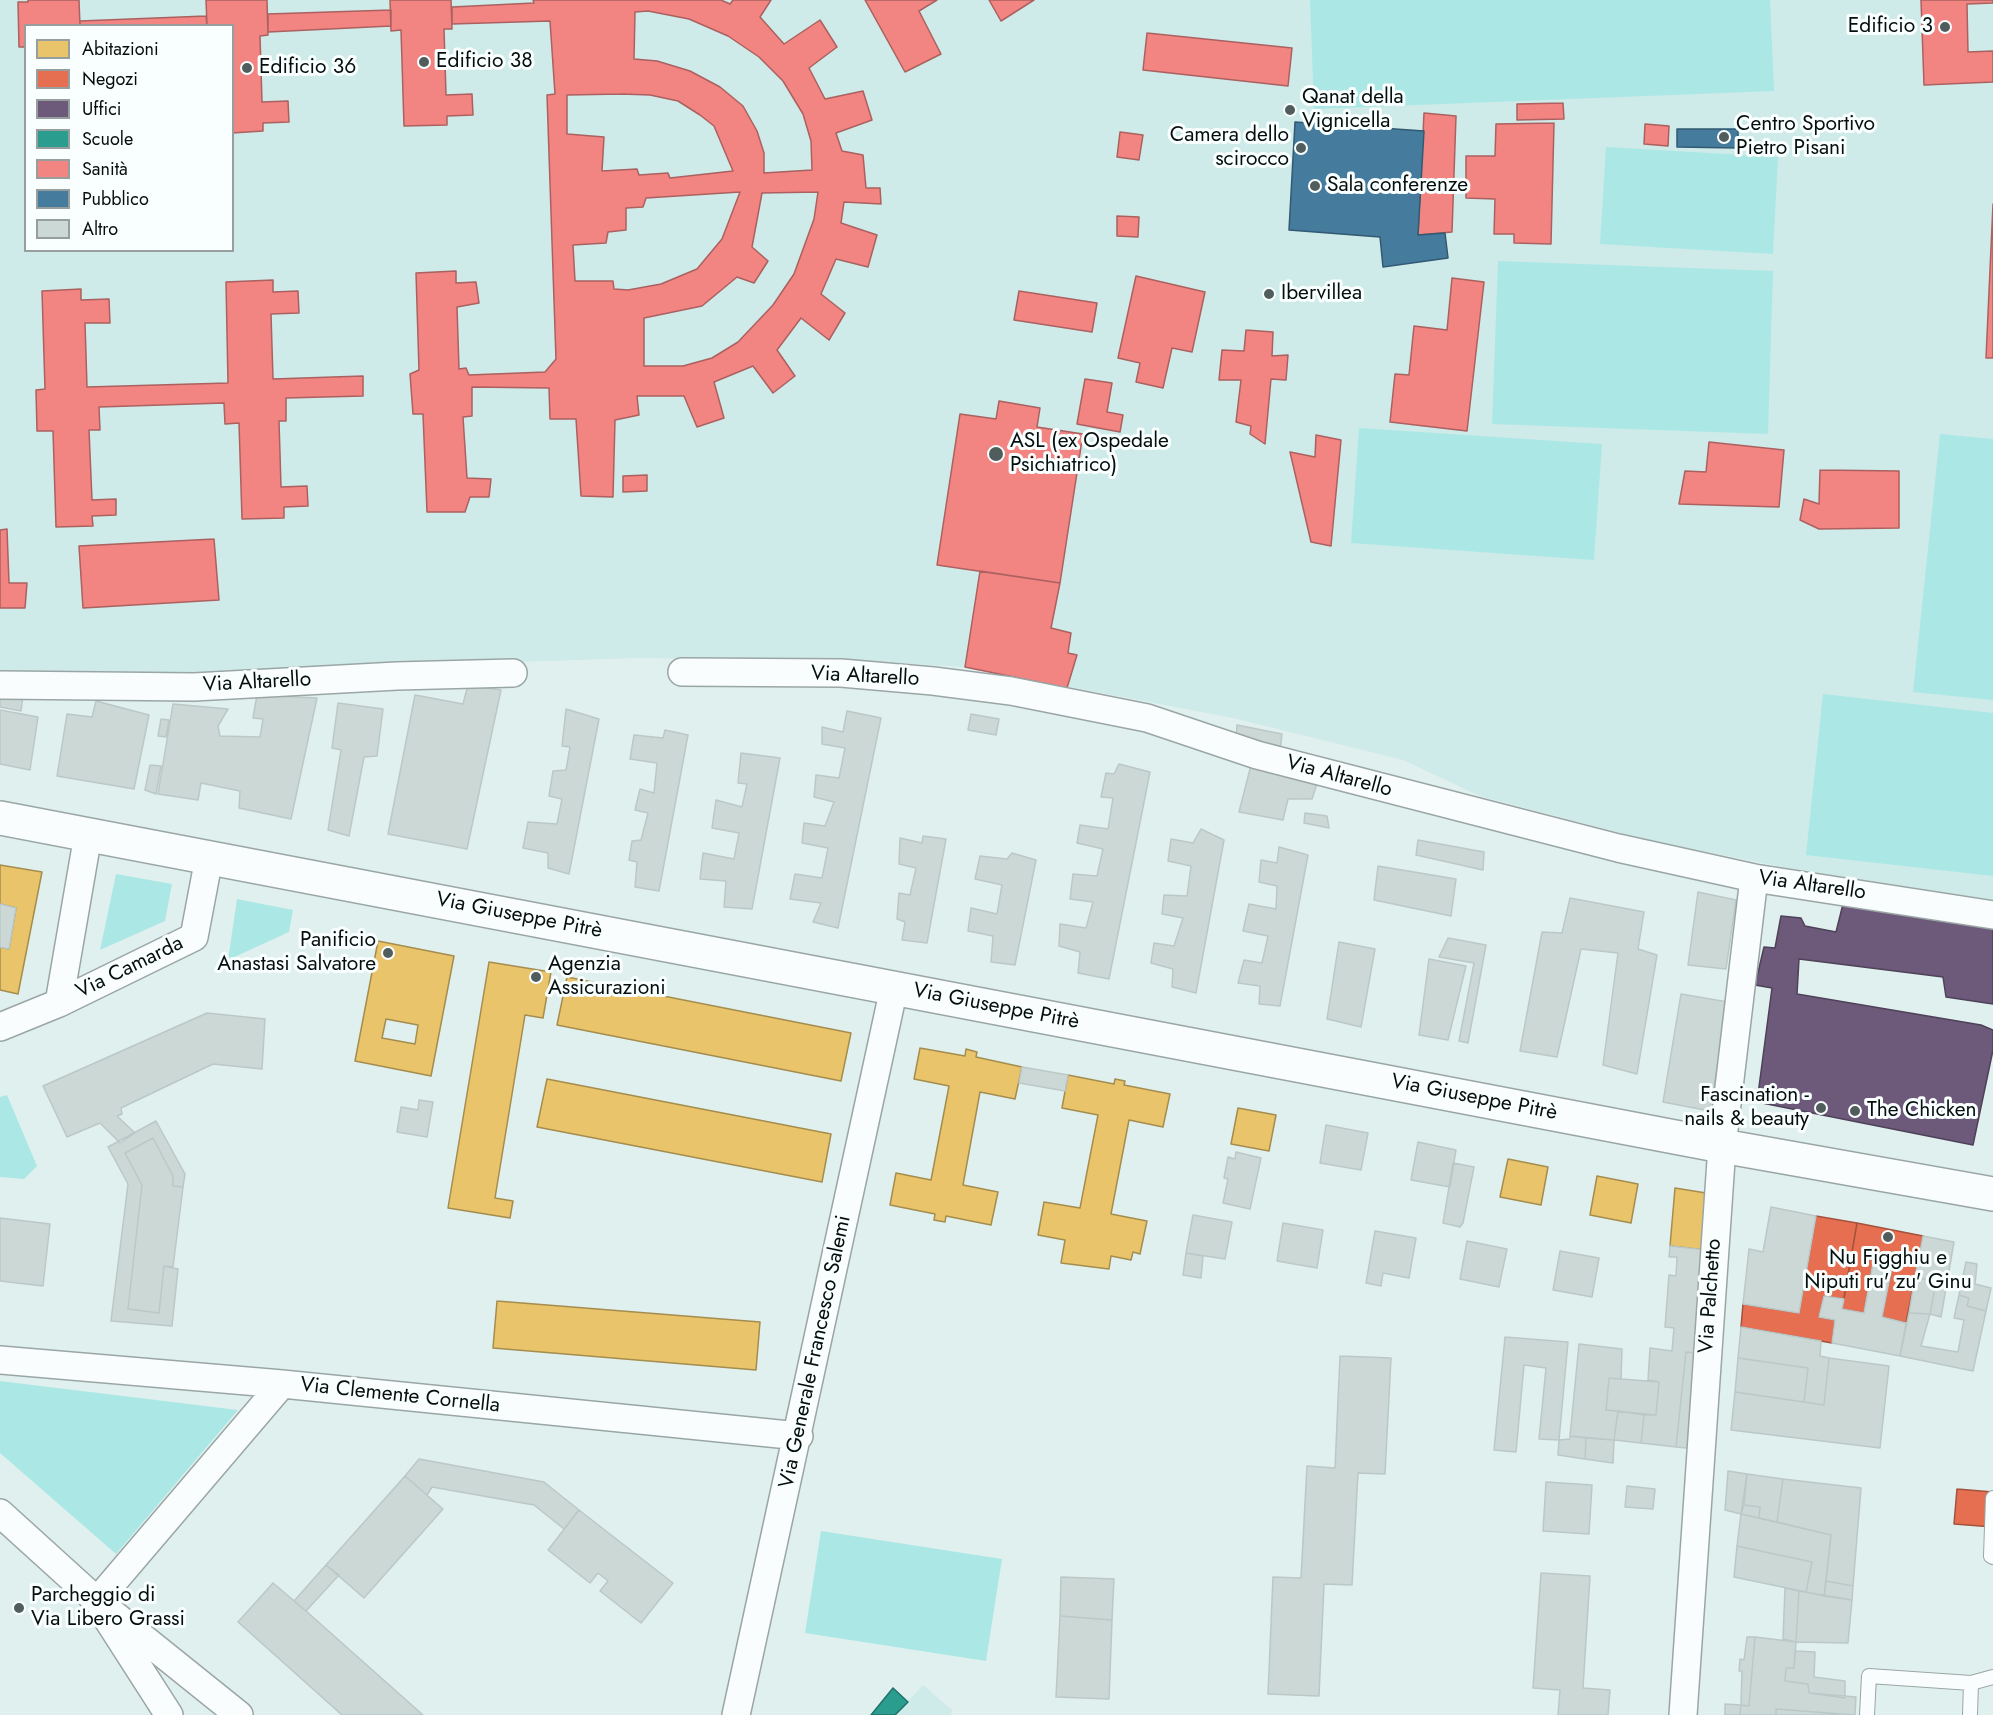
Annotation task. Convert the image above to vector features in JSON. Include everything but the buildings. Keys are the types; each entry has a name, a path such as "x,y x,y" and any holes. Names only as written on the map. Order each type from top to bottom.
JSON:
{"street":[{"name":"Via Altarello","path":"682,672 842,673 1011,691 1147,718 1280,761 1618,848 1754,878 1993,915"},
{"name":"Via Altarello","path":"0,685 194,687 397,676 513,673"},
{"name":"Via Giuseppe Pitrè","path":"0,818 1722,1146 1990,1194"},
{"name":"Via Camarda","path":"59,1003 88,835"},
{"name":"Via Camarda","path":"0,1027 59,1003 194,937 209,858"},
{"name":"Via Palchetto","path":"1683,1715 1722,1146 1754,878"},
{"name":"Via Generale Francesco Salemi","path":"736,1715 799,1436 894,988"},
{"name":"Via Clemente Cornella","path":"0,1360 282,1384 799,1436"},
{"path":"97,1601 282,1384"},
{"path":"0,1513 97,1601 232,1713"},
{"path":"97,1601 169,1715"}],"lane":[{"path":"1993,1498 1991,1556 1993,1557"},
{"path":"1867,1715 1869,1676 1971,1683 1993,1677"},
{"path":"1970,1715 1971,1683"}],"shaded area":[{"name":"ASL (ex Ospedale Psichiatrico)","path":"0,0 1993,0 1993,902 1798,870 1647,840 1480,796 1403,760 1233,718 965,667 859,661 639,658 182,673 0,672"},
{"path":"1310,0 1770,0 1774,91 1314,109"},
{"path":"1606,147 1778,157 1773,254 1600,244"},
{"path":"1498,261 1773,271 1768,434 1492,424"},
{"path":"1359,428 1602,444 1594,560 1351,543"},
{"path":"1940,434 1993,439 1993,700 1913,692"},
{"path":"1823,694 1993,713 1993,876 1806,855"},
{"path":"116,874 172,884 165,921 100,950"},
{"path":"237,899 293,910 289,932 228,960"},
{"path":"7,1095 37,1166 24,1179 0,1177 0,1097"},
{"path":"0,1381 238,1410 116,1554 0,1453"},
{"path":"821,1531 1002,1559 986,1661 805,1633"},
{"path":"923,1685 952,1710 951,1715 895,1715"}],"place":[{"name":"Edificio 3","path":"1945,27"},
{"name":"Edificio 38","path":"424,62"},
{"name":"Edificio 36","path":"247,68"},
{"name":"Qanat della Vignicella","path":"1290,110"},
{"name":"Centro Sportivo Pietro Pisani","path":"1724,137"},
{"name":"Camera dello scirocco","path":"1301,148"},
{"name":"Sala conferenze","path":"1315,186"},
{"name":"Ibervillea","path":"1269,294"},
{"name":"ASL (ex Ospedale Psichiatrico)","path":"996,454"},
{"name":"Panificio Anastasi Salvatore","path":"388,953"},
{"name":"Agenzia Assicurazioni","path":"536,977"},
{"name":"Fascination - nails & beauty","path":"1821,1108"},
{"name":"The Chicken","path":"1855,1111"},
{"name":"Nu Figghiu e Niputi ru' zu' Ginu","path":"1888,1237"},
{"name":"Parcheggio di Via Libero Grassi","path":"19,1608"}]}
